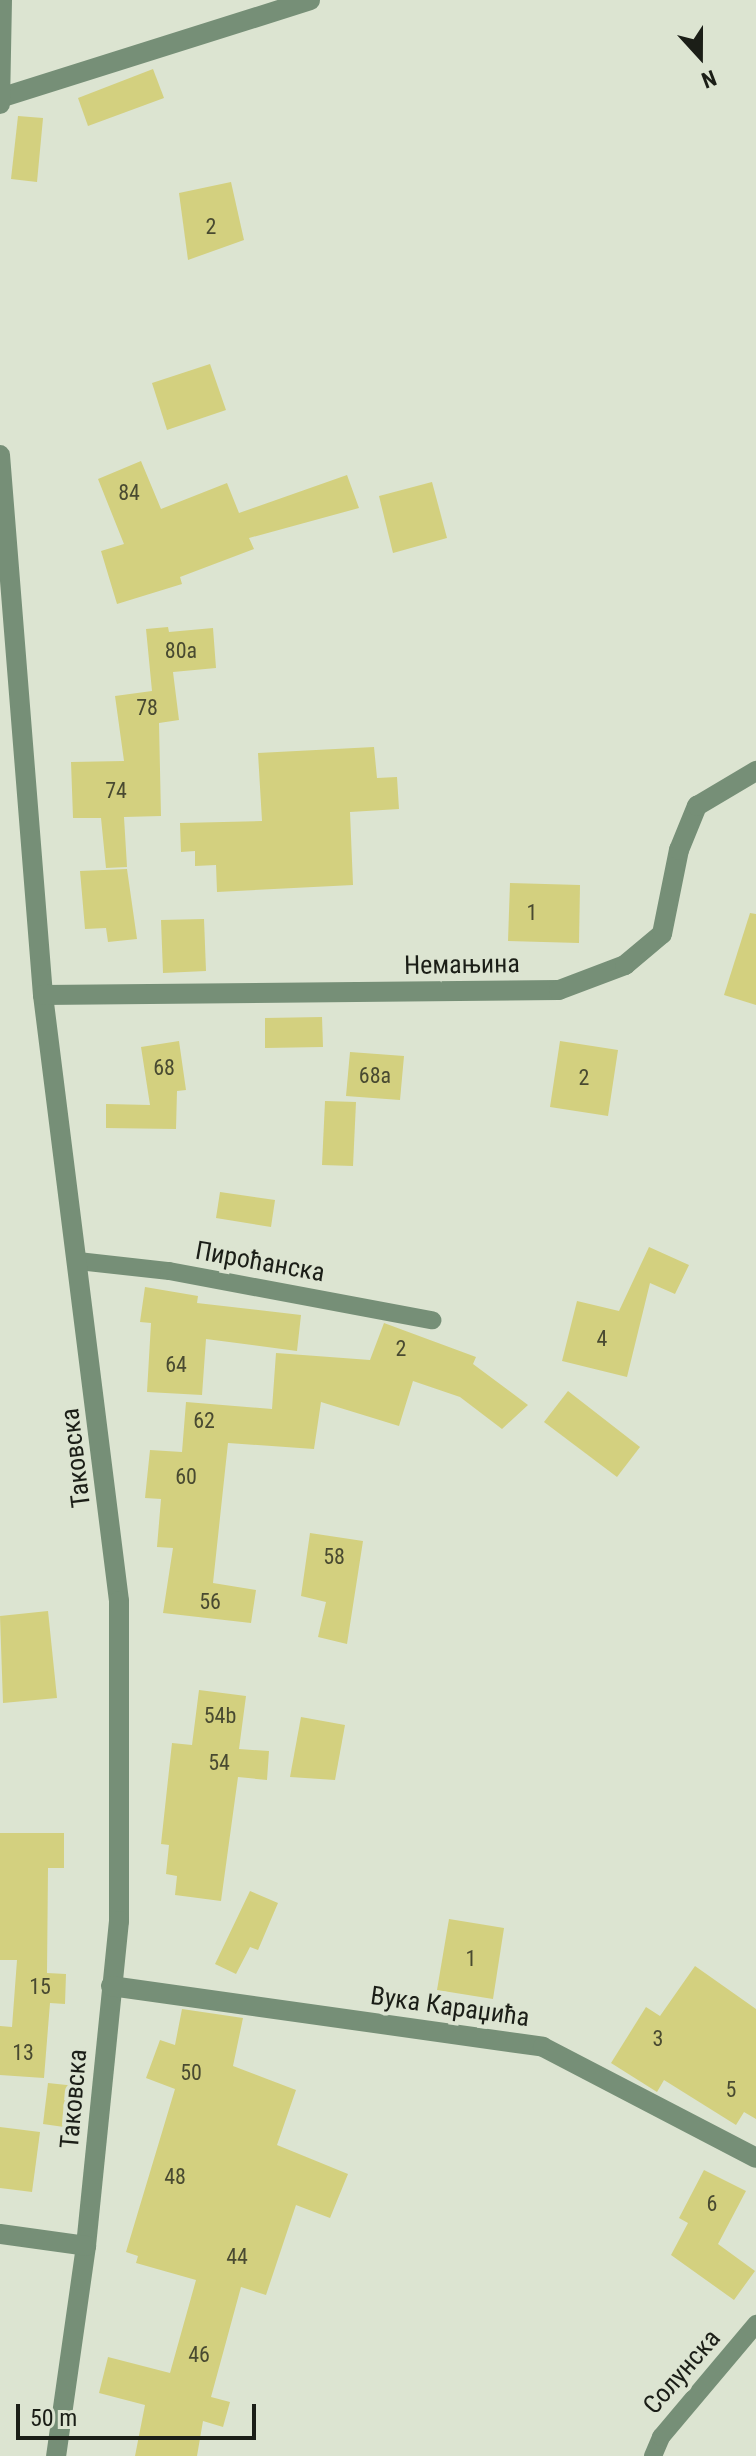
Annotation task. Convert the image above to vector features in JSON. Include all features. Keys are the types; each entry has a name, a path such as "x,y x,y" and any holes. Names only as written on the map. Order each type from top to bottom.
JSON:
{"street":[{"path":"0,104 2,0"},
{"path":"0,98 310,0"},
{"name":"Таковска","path":"0,455 43,995 119,1601 119,1921 86,2246 56,2456"},
{"name":"Немањина","path":"43,995 559,990 625,965 662,934 679,850 697,806 756,771"},
{"name":"Вука Караџића","path":"111,1986 543,2047 756,2158"},
{"path":"0,2234 86,2246"}],"lane":[{"name":"Пироћанска","path":"78,1261 169,1271 432,1320"},
{"name":"Солунска","path":"653,2456 661,2437 756,2324"}],"building":[{"path":"153,69 164,98 88,126 78,98"},
{"path":"18,116 43,118 37,182 11,179"},
{"path":"231,182 244,240 188,260 179,193"},
{"path":"210,364 226,410 167,430 152,383"},
{"path":"141,461 161,509 227,483 239,513 347,475 359,508 249,538 254,549 180,577 182,584 117,604 101,551 124,544 98,479"},
{"path":"432,482 447,538 393,553 379,496"},
{"path":"168,627 169,632 213,628 216,668 173,672 179,720 159,723 161,816 124,817 127,867 106,868 101,818 73,818 71,762 124,761 115,696 152,691 146,629"},
{"path":"374,747 377,778 397,777 399,809 350,812 353,885 217,892 216,865 195,866 195,851 181,852 180,823 262,821 258,753"},
{"path":"127,869 137,939 108,942 106,928 85,929 80,871"},
{"path":"510,883 580,885 579,943 508,941"},
{"path":"750,913 756,914 756,1005 724,995"},
{"path":"204,919 206,971 163,973 161,920"},
{"path":"322,1017 323,1047 265,1048 265,1018"},
{"path":"179,1041 186,1090 177,1091 176,1129 106,1128 106,1104 150,1105 141,1047"},
{"path":"560,1041 618,1050 608,1116 550,1107"},
{"path":"350,1052 404,1056 400,1100 346,1096"},
{"path":"325,1101 356,1102 353,1166 322,1165"},
{"path":"220,1192 275,1200 271,1227 216,1218"},
{"path":"649,1247 689,1265 675,1294 650,1283 627,1377 562,1361 577,1301 619,1311"},
{"path":"145,1287 198,1296 197,1303 301,1315 297,1351 206,1339 202,1395 147,1392 151,1323 140,1322"},
{"path":"384,1323 476,1357 473,1364 528,1405 502,1429 460,1397 413,1381 399,1426 321,1402 314,1449 228,1443 213,1583 256,1590 251,1623 163,1613 173,1548 157,1547 161,1499 145,1498 150,1450 182,1452 186,1402 272,1409 276,1353 370,1360"},
{"path":"568,1391 640,1447 617,1477 544,1422"},
{"path":"310,1533 363,1541 347,1644 318,1637 326,1602 301,1596"},
{"path":"48,1611 57,1698 3,1703 0,1616"},
{"path":"199,1690 246,1696 239,1749 269,1751 267,1780 238,1777 221,1901 175,1895 177,1876 166,1874 169,1845 161,1844 172,1743 192,1745"},
{"path":"301,1717 345,1725 335,1780 290,1777"},
{"path":"0,1833 64,1833 64,1868 48,1868 47,1973 66,1974 65,2004 50,2003 44,2078 0,2075 0,2026 12,2027 17,1960 0,1960"},
{"path":"250,1891 278,1903 258,1950 250,1947 236,1974 215,1964"},
{"path":"449,1919 504,1928 493,1999 437,1990"},
{"path":"695,1966 756,2009 756,2119 744,2112 736,2125 664,2080 657,2092 611,2063 646,2007 660,2016"},
{"path":"182,2009 243,2018 233,2066 296,2090 277,2145 348,2174 330,2218 296,2205 266,2295 241,2287 211,2397 230,2402 223,2427 203,2421 197,2456 135,2456 145,2405 99,2393 108,2357 170,2373 196,2280 136,2263 138,2256 126,2252 175,2089 146,2078 160,2040 175,2045"},
{"path":"48,2083 76,2086 71,2128 43,2124"},
{"path":"0,2127 40,2132 32,2192 0,2188"},
{"path":"704,2170 746,2191 718,2244 755,2271 734,2300 671,2255 688,2223 679,2218"}]}
